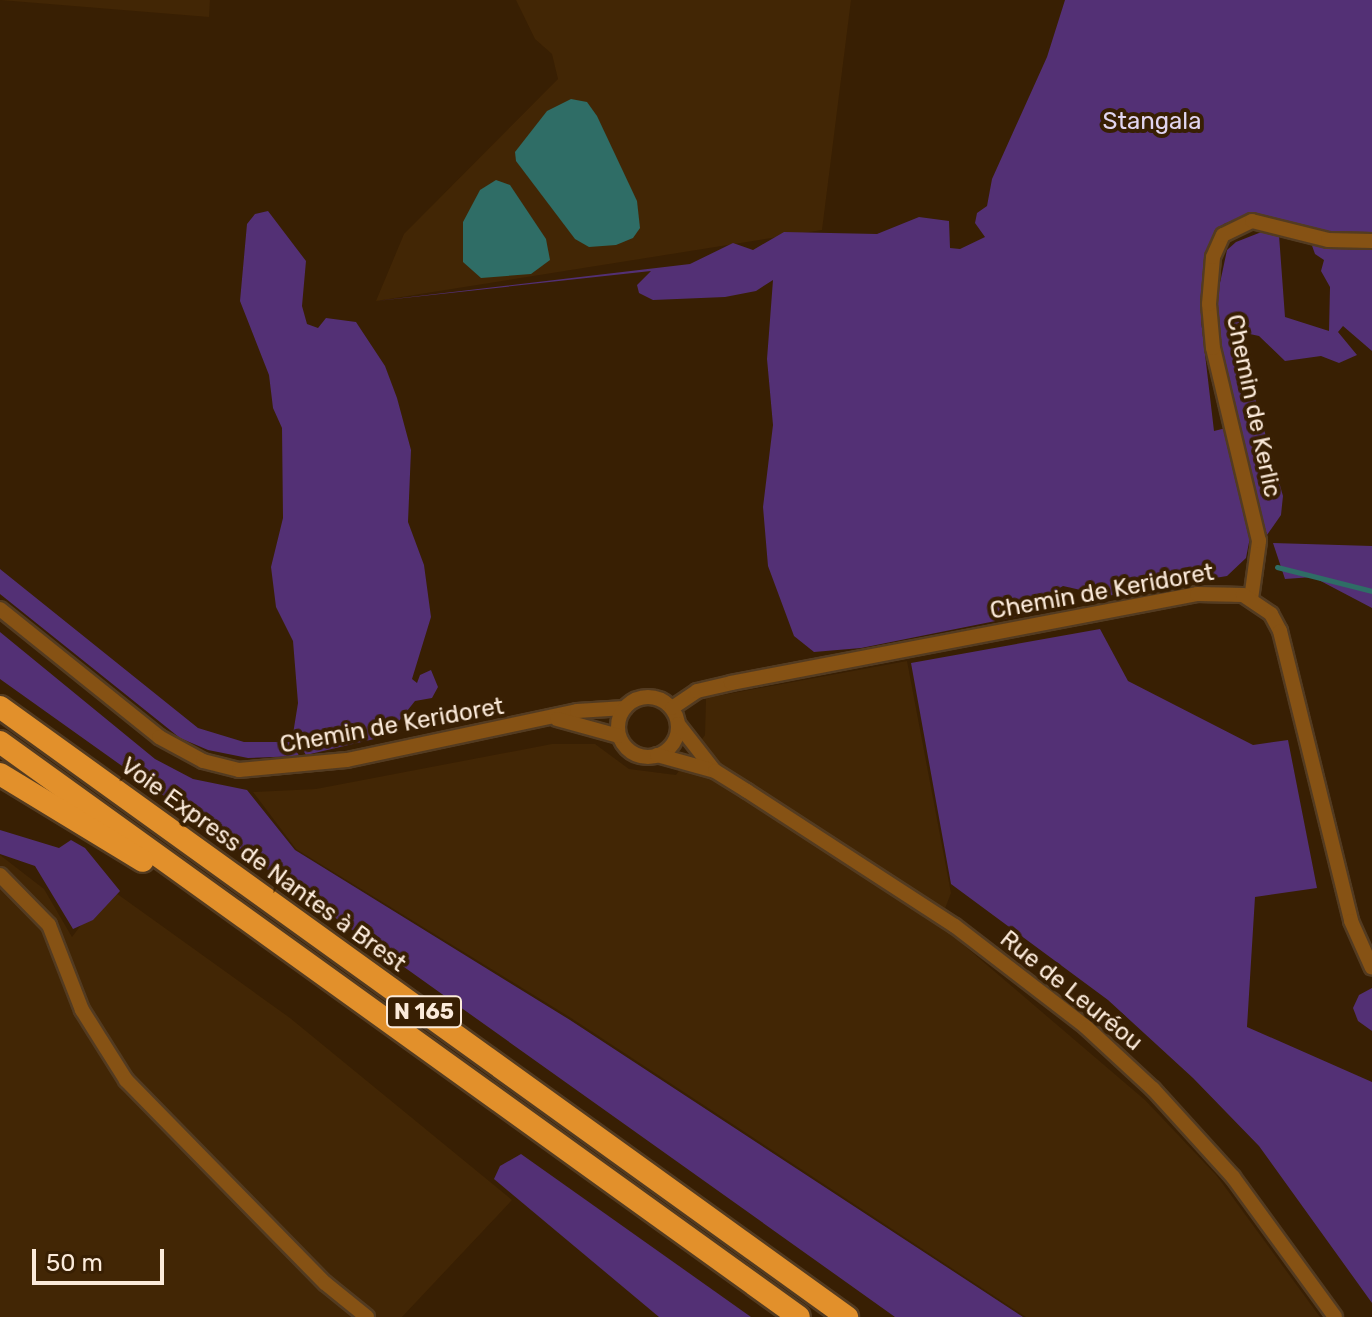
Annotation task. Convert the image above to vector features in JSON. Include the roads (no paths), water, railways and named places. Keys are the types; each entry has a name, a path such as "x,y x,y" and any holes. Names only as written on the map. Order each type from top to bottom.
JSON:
{"highway":[{"name":"Voie Express de Nantes à Brest","path":"0,707 847,1317"},
{"name":"N 165","path":"0,742 799,1317"},
{"path":"0,774 291,952"}],"street":[{"name":"Chemin de Kerlic","path":"1251,599 1259,541 1213,348 1213,257 1223,235 1252,221 1328,240 1372,241"},
{"name":"Chemin de Keridoret","path":"672,708 708,688 1015,628 1197,594 1227,592 1251,599"},
{"path":"1251,599 1271,614 1280,631 1351,921 1372,968"},
{"name":"Chemin de Keridoret","path":"0,609 159,737 221,767 269,770 316,764 556,719 585,710 625,708"},
{"path":"648,697 672,708 678,724 673,744 657,755 632,752 619,736 625,708 648,697"},
{"name":"Chemin de Keridoret","path":"556,719 619,736"},
{"name":"Rue de Leuréou","path":"678,724 715,771"},
{"name":"Rue de Leuréou","path":"657,755 715,771 937,914 1086,1027 1153,1089 1233,1177 1335,1317"},
{"path":"0,875 49,925 82,1010 126,1080 325,1283 367,1317"}],"water":[{"path":"571,99 587,102 597,116 637,201 640,228 633,238 616,245 589,247 575,239 516,161 515,152 547,111"},
{"path":"496,180 510,185 546,239 550,260 531,274 481,278 463,262 463,222 480,190"}],"waterway":[{"path":"1277,567 1372,591"}],"park label":[{"name":"Stangala","path":"1152,122"}]}
